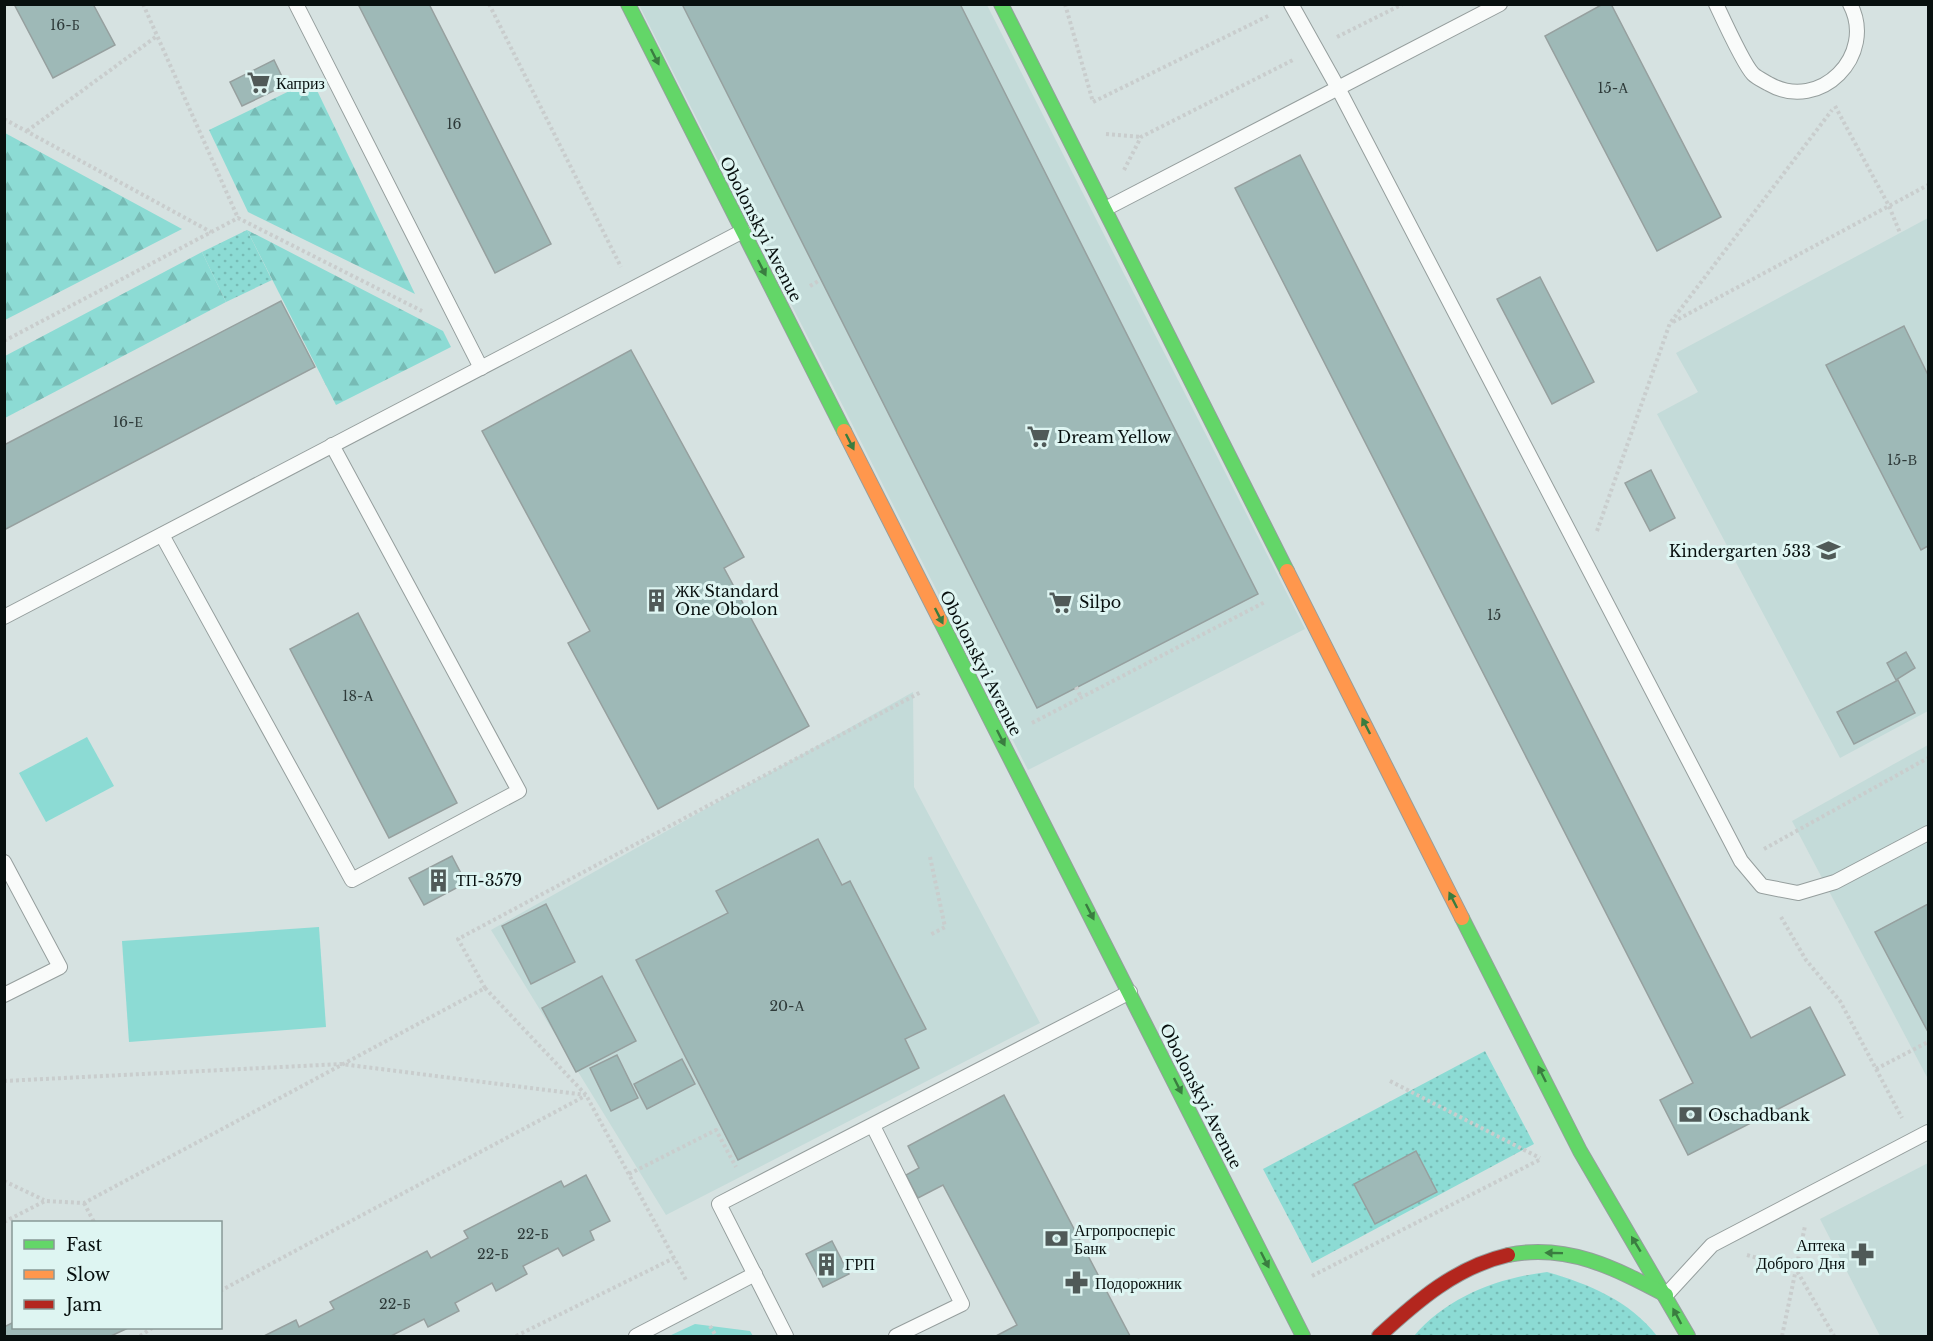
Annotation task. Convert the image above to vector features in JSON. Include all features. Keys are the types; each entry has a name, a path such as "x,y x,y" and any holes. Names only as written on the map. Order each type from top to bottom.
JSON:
{"main road":[{"name":"Obolonskyi Avenue","path":"628,4 1303,1336"},
{"path":"1001,4 1580,1151 1666,1294 1688,1336"},
{"path":"1379,1336 1421,1297 1466,1267 1518,1252 1571,1253 1620,1270 1666,1294"}],"lane":[{"path":"296,4 482,368"},
{"path":"1104,209 1500,4"},
{"path":"1716,4 1752,74 1780,90 1805,91 1825,86 1843,71 1856,46 1858,20 1850,4"},
{"path":"1291,5 1338,88 1741,861 1762,886 1798,893 1835,882 1929,833"},
{"path":"4,617 743,231"},
{"path":"162,535 352,880 519,791 332,446"},
{"path":"4,862 60,967 4,996"},
{"path":"786,1336 719,1204 1130,992"},
{"path":"873,1126 962,1304 896,1336"},
{"path":"1666,1294 1712,1245 1929,1132"},
{"path":"636,1336 755,1274"}],"path":[{"path":"143,4 238,218 430,315"},
{"path":"489,4 632,289"},
{"path":"1065,4 1093,102 1291,5"},
{"path":"1102,133 1141,136 1403,4"},
{"path":"27,131 157,36"},
{"path":"1825,86 1889,206 1900,233"},
{"path":"1585,565 1670,323 1835,106"},
{"path":"4,119 212,232"},
{"path":"1122,174 1141,136"},
{"path":"1670,323 1929,185"},
{"path":"4,340 238,218"},
{"path":"807,288 820,280"},
{"path":"1029,724 1275,597"},
{"path":"1076,687 1081,697"},
{"path":"716,1336 586,1095 485,988 458,939 921,692"},
{"path":"1741,861 1929,758"},
{"path":"930,857 945,927 930,935"},
{"path":"1762,886 1806,960 1840,1002 1914,1139"},
{"path":"4,1181 45,1201 84,1203 485,988"},
{"path":"1876,1070 1929,1042"},
{"path":"4,1081 341,1064 586,1095"},
{"path":"1306,1278 1541,1159 1390,1081"},
{"path":"222,1290 586,1095"},
{"path":"629,1174 716,1130 735,1167 746,1162"},
{"path":"4,1222 45,1201"},
{"path":"84,1203 93,1221"},
{"path":"1782,1336 1807,1220"},
{"path":"1712,1245 1796,1269 1834,1336"},
{"path":"516,1336 674,1258"}],"shaded area":[{"name":"Dream Yellow","path":"639,5 987,5 1305,629 1028,770"},
{"name":"Kindergarten 533","path":"1928,218 1928,711 1840,758 1657,414 1698,392 1676,353"},
{"path":"913,692 914,787 1040,1023 666,1215 491,930"},
{"path":"1928,745 1928,1079 1792,821"},
{"path":"1928,1163 1928,1336 1880,1336 1820,1219"}],"green space":[{"path":"312,80 415,294 248,212 209,130"},
{"path":"5,133 182,229 5,320"},
{"path":"247,230 272,280 226,302 202,252"},
{"path":"247,230 443,331 451,347 336,405"},
{"path":"202,252 226,302 5,418 5,356"},
{"path":"87,737 114,786 46,822 19,773"},
{"path":"319,927 326,1027 129,1042 122,941"},
{"path":"1485,1051 1534,1144 1312,1263 1263,1169"},
{"path":"1547,1272 1608,1295 1634,1313 1657,1336 1414,1336 1442,1310 1474,1292 1510,1279"},
{"path":"695,1324 750,1331 753,1336 669,1336"}],"building":[{"path":"14,4 93,4 115,45 53,78"},
{"path":"358,4 429,4 551,244 495,273"},
{"name":"Dream Yellow","path":"682,4 960,4 1258,594 1037,708"},
{"path":"1603,4 1611,4 1721,217 1657,251 1545,36"},
{"name":"Каприз","path":"274,60 286,85 242,106 230,82"},
{"path":"1300,155 1751,1038 1810,1007 1845,1075 1688,1155 1660,1100 1693,1083 1235,188"},
{"path":"1540,277 1594,382 1552,404 1497,299"},
{"path":"281,301 315,367 4,530 4,445"},
{"path":"1904,326 1928,375 1928,546 1921,550 1826,365"},
{"name":"ЖК Standard One Obolon","path":"631,350 744,557 724,568 809,726 658,809 568,643 590,631 482,431"},
{"path":"1651,470 1675,518 1650,531 1625,483"},
{"path":"358,613 457,803 389,838 290,649"},
{"path":"1906,652 1915,668 1896,680 1887,663"},
{"path":"1898,680 1915,713 1854,744 1837,712"},
{"path":"818,839 842,885 850,881 926,1029 905,1039 919,1068 738,1160 636,960 728,913 716,891"},
{"name":"ТП-3579","path":"452,856 466,883 424,905 409,878"},
{"path":"546,904 575,962 531,984 502,926"},
{"path":"1928,904 1928,1029 1927,1030 1875,932"},
{"path":"602,976 636,1041 576,1072 542,1008"},
{"path":"617,1055 638,1098 611,1111 590,1068"},
{"path":"682,1059 695,1084 647,1109 634,1084"},
{"path":"1004,1095 1130,1336 996,1336 1017,1325 943,1185 918,1198 906,1175 919,1168 908,1146"},
{"path":"1416,1151 1437,1192 1375,1224 1354,1184"},
{"path":"586,1175 610,1221 590,1231 594,1240 563,1256 558,1248 523,1266 527,1274 496,1291 492,1283 455,1303 459,1311 428,1327 424,1319 391,1336 264,1336 296,1320 299,1327 334,1309 330,1302 427,1251 431,1258 468,1238 464,1231 561,1181 564,1187"},
{"name":"ГРП","path":"832,1241 849,1274 823,1287 806,1254"},
{"path":"12,1323 12,1329 126,1329 111,1336 4,1336 4,1327"}],"traffic: fast":[{"path":"628,4 844,431"},
{"path":"1001,4 1287,571"},
{"path":"940,620 1303,1336"},
{"path":"1462,918 1580,1151 1688,1336"},
{"path":"1508,1255 1550,1252 1590,1260 1666,1295"}],"traffic: slow":[{"path":"844,431 940,620"},
{"path":"1287,571 1462,918"}],"traffic: jam":[{"path":"1379,1336 1438,1287 1471,1268 1508,1255"}],"place":[{"name":"Каприз","path":"258,83"},
{"name":"Dream Yellow","path":"1039,437"},
{"name":"Kindergarten 533","path":"1829,551"},
{"name":"ЖК Standard One Obolon","path":"657,600"},
{"name":"Silpo","path":"1061,602"},
{"name":"ТП-3579","path":"438,880"},
{"name":"Oschadbank","path":"1690,1115"},
{"name":"Агропросперіс Банк","path":"1056,1239"},
{"name":"Аптека Доброго Дня","path":"1863,1254"},
{"name":"ГРП","path":"827,1264"},
{"name":"Подорожник","path":"1077,1283"}]}
